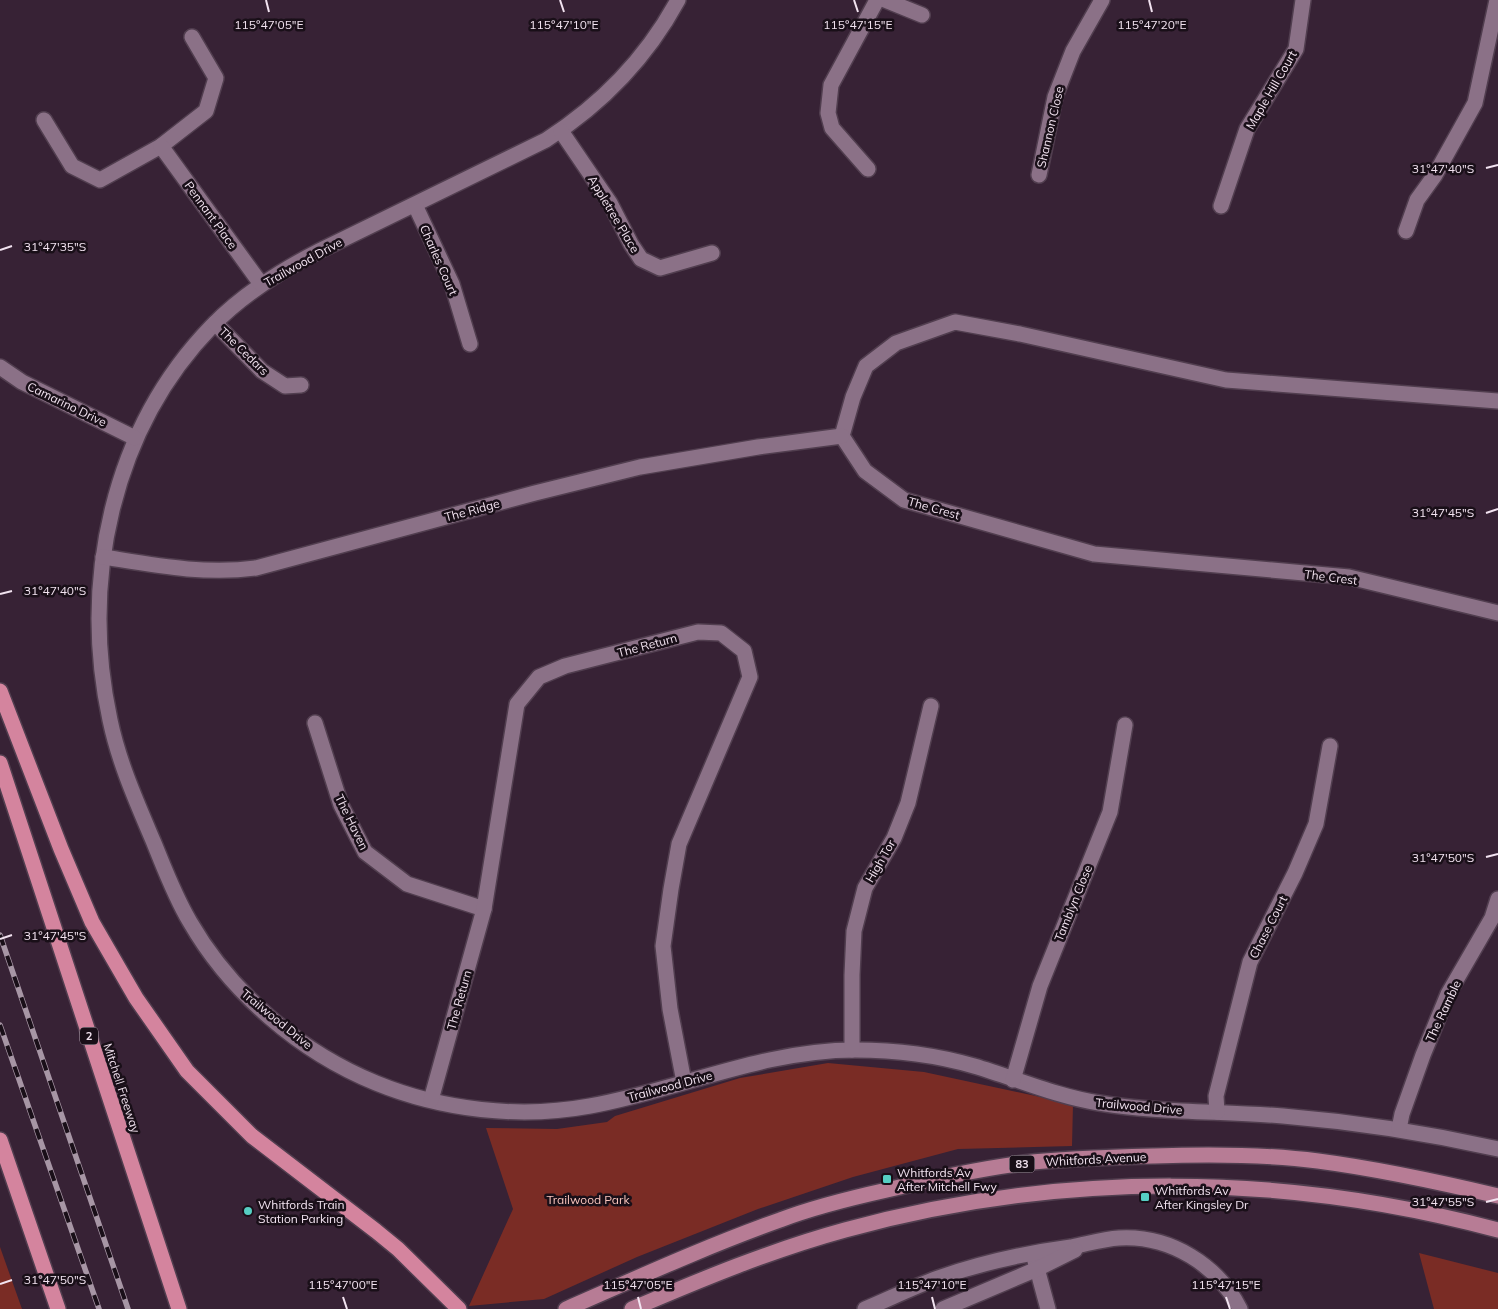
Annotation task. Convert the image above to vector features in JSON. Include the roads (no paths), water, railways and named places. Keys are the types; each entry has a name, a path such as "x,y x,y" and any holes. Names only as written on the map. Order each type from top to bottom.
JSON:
{"highway":[{"path":"0,691 61,849 92,922 136,998 187,1071 252,1136 376,1231 459,1309"},
{"name":"Mitchell Freeway","path":"0,763 179,1309"},
{"path":"0,1140 58,1309"},
{"path":"416,1267 444,1309"}],"main road":[{"name":"Whitfords Avenue","path":"566,1309 681,1259 781,1219 834,1203 908,1185 988,1168 1025,1163 1091,1157 1207,1154 1268,1157 1317,1161 1404,1175 1498,1196"},
{"path":"632,1309 740,1265 846,1230 891,1218 982,1200 1040,1193 1114,1187 1258,1188 1316,1193 1415,1210 1498,1230"}],"street":[{"name":"Trailwood Drive","path":"678,0 666,22 635,64 604,97 561,131 289,266 262,284 215,323 175,370 160,392 136,438 115,496 103,557 100,591 100,658 111,725 131,789 171,885 189,921 210,953 236,986 289,1032 319,1053 348,1070 402,1093 448,1105 490,1110 542,1111 592,1106 780,1058 852,1050 881,1051 945,1058 1090,1102 1142,1108 1323,1120 1399,1129 1498,1149"},
{"path":"868,169 832,128 828,113 831,85 877,0"},
{"path":"885,0 922,15"},
{"name":"Shannon Close","path":"1039,175 1055,97 1073,51 1102,0"},
{"name":"Maple Hill Court","path":"1221,206 1247,129 1296,49 1303,0"},
{"path":"1406,232 1417,200 1435,175 1475,103 1497,0"},
{"path":"44,120 72,166 100,180 161,146 206,111 216,78 192,37"},
{"name":"Appletree Place","path":"561,131 610,203 641,259 660,268 712,253"},
{"name":"Pennant Place","path":"161,146 262,284"},
{"name":"Charles Court","path":"415,205 452,284 470,344"},
{"path":"842,436 853,396 866,366 896,343 955,322 1020,334 1226,380 1498,401"},
{"name":"The Cedars","path":"215,323 262,371 285,386 301,386"},
{"name":"Camarino Drive","path":"0,367 22,382 136,438"},
{"name":"The Ridge","path":"103,557 200,571 256,568 535,493 640,467 758,447 842,436"},
{"name":"The Crest","path":"842,436 865,471 904,500 1094,554 1349,577 1498,613"},
{"name":"The Return","path":"431,1100 484,909 517,704 539,677 565,666 698,632 720,633 744,651 750,677 679,844 671,890 663,946 670,1009 684,1082"},
{"name":"High Tor","path":"852,1050 854,931 865,888 894,838 908,803 931,706"},
{"name":"The Haven","path":"315,723 341,805 365,852 407,884 484,909"},
{"name":"Tamblyn Close","path":"1013,1080 1040,986 1110,812 1126,725"},
{"name":"Chase Court","path":"1217,1112 1216,1096 1250,962 1295,873 1316,824 1330,746"},
{"name":"The Ramble","path":"1399,1129 1402,1114 1423,1055 1448,994 1492,918 1498,898"},
{"path":"865,1309 936,1279 963,1270 1033,1252 1120,1238 1139,1238 1157,1241 1190,1255 1212,1271 1230,1292 1240,1309"},
{"path":"943,1309 1037,1269 1085,1245"},
{"path":"1033,1252 1048,1309"}],"railway":[{"path":"0,935 128,1309"},
{"path":"0,1025 99,1309"}],"place":[{"name":"Whitfords Av After Mitchell Fwy","path":"887,1179"},
{"name":"Whitfords Av After Kingsley Dr","path":"1145,1197"},
{"name":"Whitfords Train Station Parking","path":"248,1211"}],"park label":[{"name":"Trailwood Park","path":"588,1199"}]}
